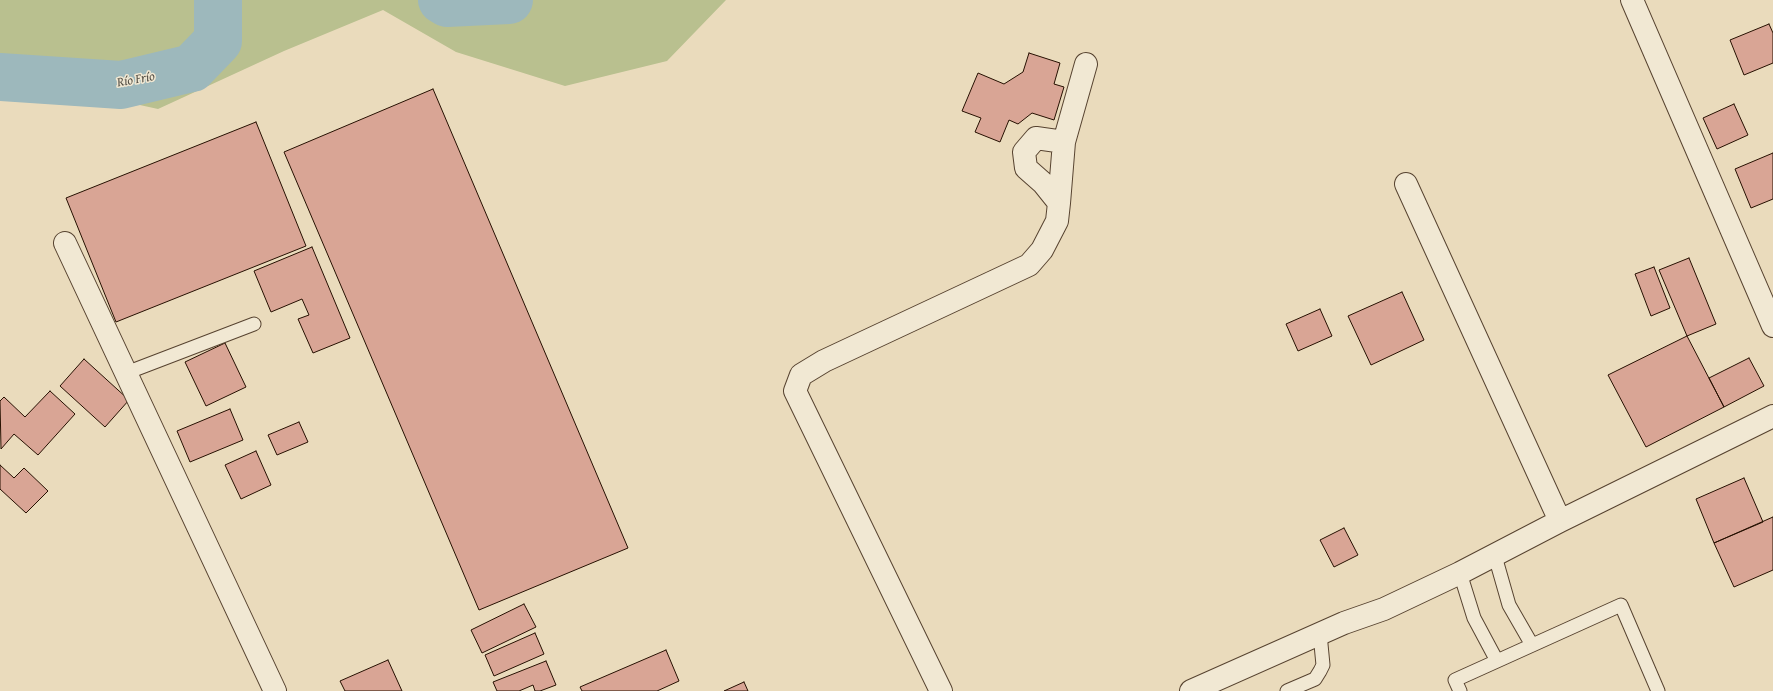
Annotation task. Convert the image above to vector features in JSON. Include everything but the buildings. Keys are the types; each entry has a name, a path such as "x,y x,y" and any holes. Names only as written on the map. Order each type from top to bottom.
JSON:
{"street":[{"path":"1632,0 1773,326"},
{"path":"941,691 795,391 801,375 824,361 1029,265 1042,250 1057,221 1064,142 1086,64"},
{"path":"1059,203 1043,183 1026,168 1024,152 1036,138 1064,142"},
{"path":"1406,184 1560,521"},
{"path":"64,243 276,691"},
{"path":"1191,691 1320,634 1384,609 1495,556 1560,521 1773,416"}],"lane":[{"path":"126,373 254,324"},
{"path":"1495,556 1509,605 1532,645"},
{"path":"1460,573 1474,618 1497,661"},
{"path":"1460,691 1455,680 1621,605 1658,691"},
{"path":"1287,691 1315,679 1320,671 1323,665 1320,634"}],"green space":[{"path":"0,0 726,0 667,61 565,86 456,52 383,10 284,51 158,109 17,78 0,77"}],"waterway":[{"name":"Río Frío","path":"0,77 121,85 192,68 218,41 218,0"},
{"name":"Río Frío","path":"442,0 447,3 509,0"}]}
